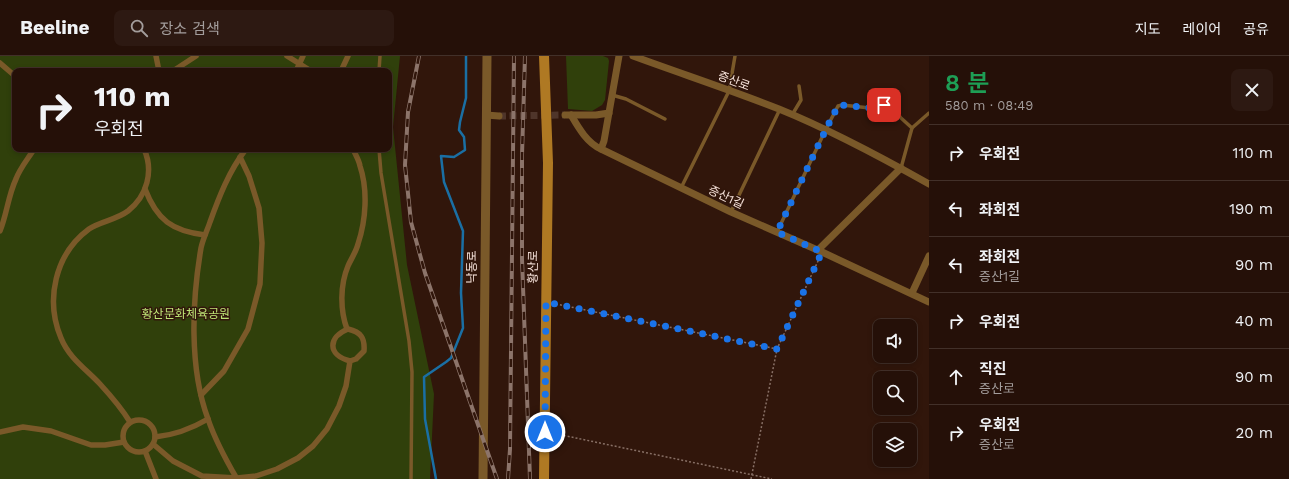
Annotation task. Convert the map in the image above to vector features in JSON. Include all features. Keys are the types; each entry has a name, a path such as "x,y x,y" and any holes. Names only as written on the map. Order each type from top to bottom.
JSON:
{"main road":[{"name":"황산로","path":"544,56 548,163 544,479"}],"street":[{"path":"156,56 158,68"},
{"path":"178,68 196,56"},
{"path":"287,56 306,68"},
{"path":"298,68 303,56"},
{"path":"343,68 348,56"},
{"name":"낙동로","path":"483,479 487,56"},
{"path":"601,149 604,141 619,56"},
{"name":"증산로","path":"633,56 780,109 826,129 929,184"},
{"path":"0,63 12,73"},
{"name":"증산1길","path":"609,113 596,115 568,115 594,146 731,212 820,251 929,302"},
{"path":"486,115 499,116"},
{"path":"0,231 4,222 16,178 32,152"},
{"path":"130,422 110,395 67,351 56,323 53,308 54,292 61,262 79,239 89,230 128,211 138,201 145,189 148,179 149,168 145,152"},
{"path":"237,479 217,442 201,395 196,369 193,312 201,247 220,194 244,152"},
{"path":"347,329 344,320 343,282 348,266 358,245 362,227 365,190 360,166 354,152"},
{"path":"201,395 224,371 248,329 260,284 262,243 259,208 249,176 240,157"},
{"path":"820,251 901,168"},
{"path":"145,189 155,210 161,218 180,230 192,234 205,235"},
{"path":"912,293 929,256"},
{"path":"348,328 358,332 363,340 364,346 364,351 356,359 350,361 344,360 337,355 333,348 333,340 338,334 348,328"},
{"path":"153,444 174,461 202,476 237,479 256,476 277,470 298,458 313,446 327,429 339,406 346,386 350,361"},
{"path":"139,419 149,423 152,427 155,437 153,444 145,451 137,452 131,450 124,442 123,431 125,426 130,422 139,419"},
{"path":"155,437 181,432 208,419"},
{"path":"0,432 23,427 51,431 91,445 106,446 124,442"},
{"path":"145,451 156,479"}],"lane":[{"path":"379,68 380,56"},
{"path":"681,188 729,91 735,56"},
{"path":"792,115 801,100 799,86"},
{"path":"612,95 626,99 665,119"},
{"path":"777,232 838,106 842,105 870,108 884,105 894,109 912,128"},
{"path":"731,212 780,109"},
{"path":"901,168 912,128 929,113"},
{"path":"379,152 381,173 409,341 412,372 411,479"}],"path":[{"path":"751,479 777,349 820,251"},
{"path":"546,302 777,349"},
{"path":"545,432 772,479"}],"green space":[{"name":"황산문화체육공원","path":"0,56 400,56 393,127 407,265 434,394 430,479 0,479"},
{"path":"566,56 603,56 608,58 609,61 605,100 602,105 592,111 568,109"}],"waterway":[{"path":"436,479 425,419 424,377 451,358 463,328 461,293 463,231 444,182 441,156 454,157 465,150 464,137 459,130 466,98 466,56"}],"tunnel":[{"path":"499,116 565,115"}],"railway":[{"path":"419,56 408,112 405,165 411,222 425,273 497,479"},
{"path":"508,479 510,449 514,56"},
{"path":"525,56 522,155 522,259 530,479"}],"route":[{"path":"545,432 546,302 777,349 822,252 777,232 838,106 842,105 870,108 884,105"}]}
